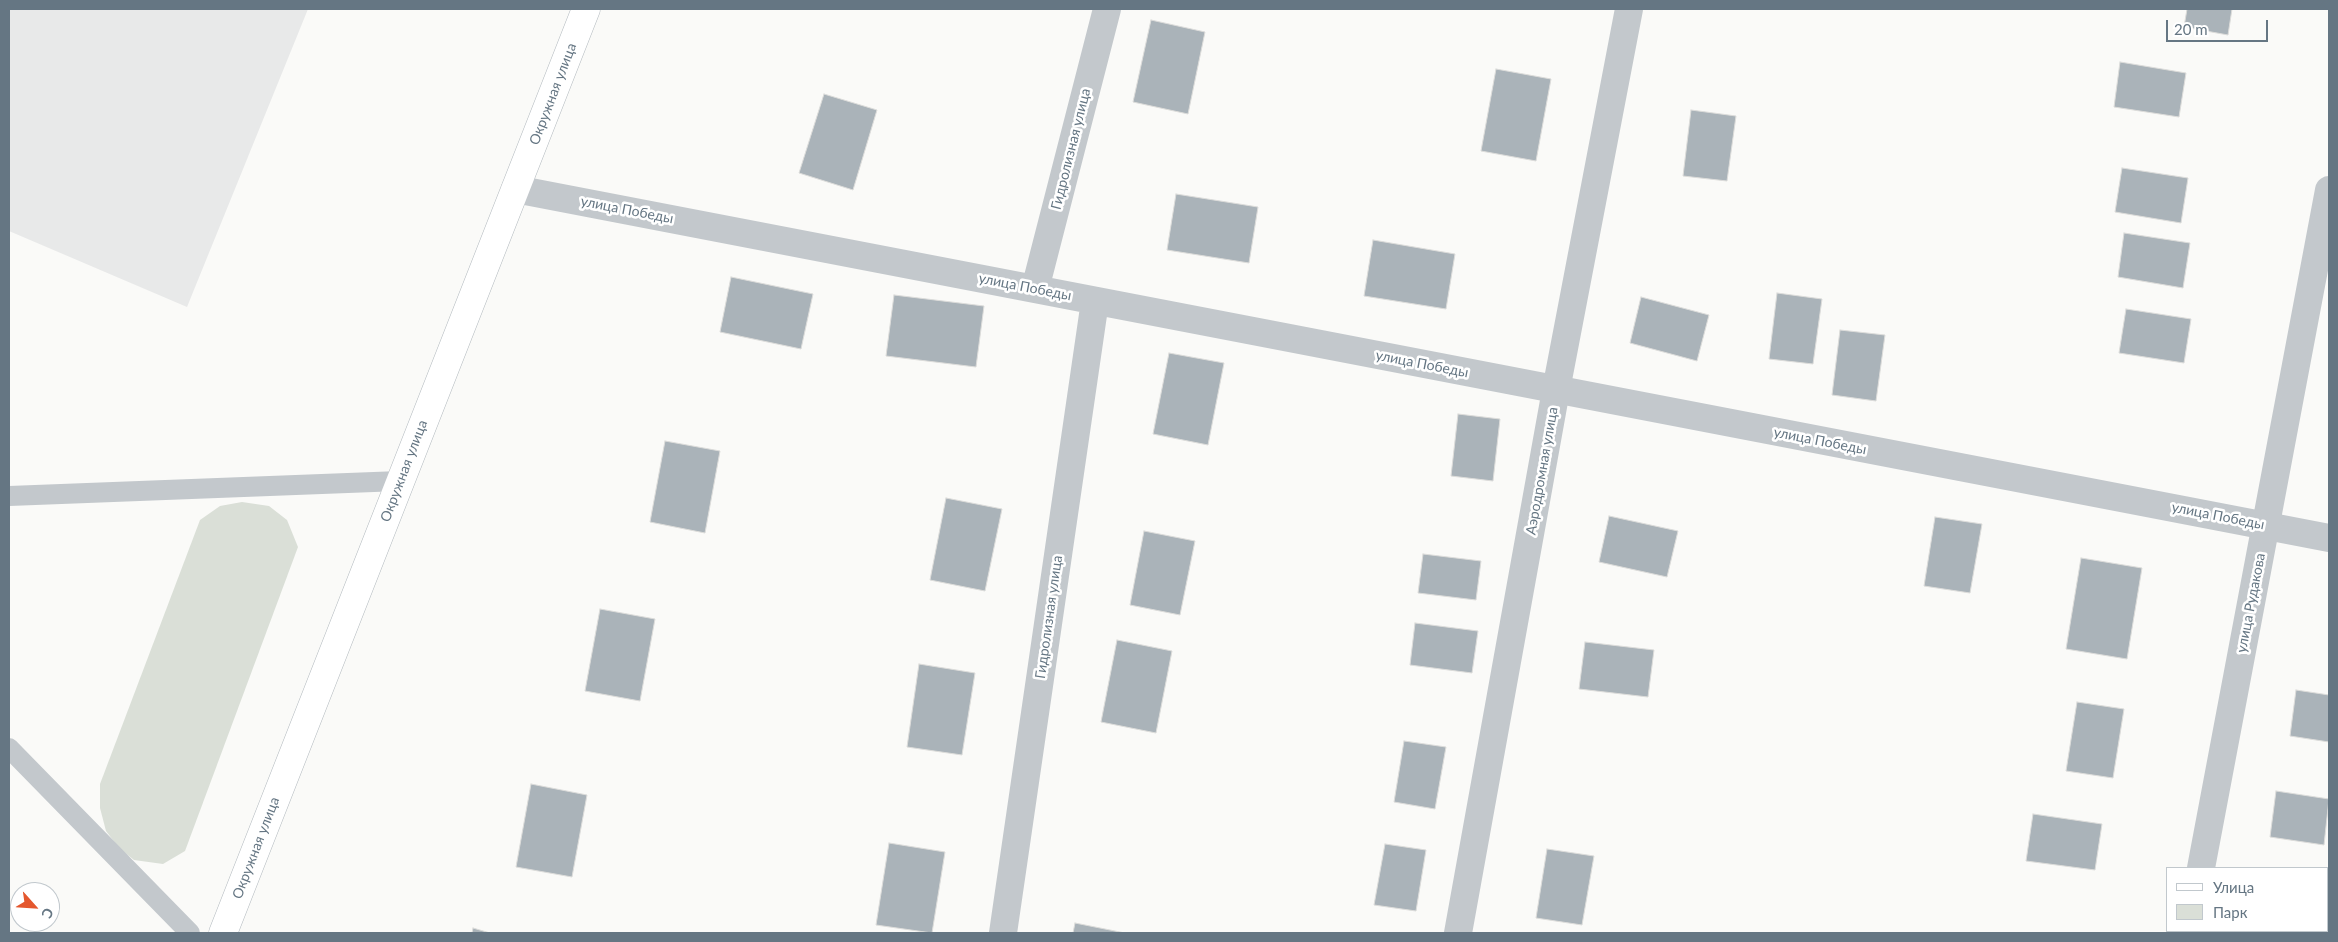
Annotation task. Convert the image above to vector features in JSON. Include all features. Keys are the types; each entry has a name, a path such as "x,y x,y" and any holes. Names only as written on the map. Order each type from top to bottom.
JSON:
{"main road":[{"name":"Окружная улица","path":"223,933 586,9"}],"street":[{"name":"Гидролизная улица","path":"1035,289 1107,9"},
{"name":"Аэродромная улица","path":"1458,933 1556,390 1629,9"},
{"name":"улица Победы","path":"515,189 2329,538"},
{"name":"улица Рудакова","path":"2201,867 2329,190"},
{"name":"Гидролизная улица","path":"1003,933 1095,301"}],"lane":[{"path":"9,496 400,481"},
{"path":"9,748 190,933"}],"shaded area":[{"path":"9,9 308,9 187,307 9,231"}],"green space":[{"path":"242,502 269,506 287,520 298,547 185,851 163,864 134,860 119,848 106,831 100,808 100,784 200,520 220,506"}],"building":[{"path":"2187,9 2232,9 2228,35 2184,27"},
{"path":"1151,20 1205,32 1188,114 1133,102"},
{"path":"2120,62 2186,73 2179,117 2114,107"},
{"path":"1496,69 1551,79 1536,161 1481,151"},
{"path":"824,94 877,110 853,190 799,173"},
{"path":"1691,110 1736,116 1727,181 1683,176"},
{"path":"2122,168 2188,178 2181,223 2115,212"},
{"path":"1176,194 1258,207 1249,263 1167,250"},
{"path":"2124,233 2190,243 2183,288 2118,277"},
{"path":"1373,240 1455,254 1446,309 1364,296"},
{"path":"731,277 813,294 801,349 720,332"},
{"path":"1777,293 1822,299 1813,364 1769,359"},
{"path":"894,295 984,306 976,367 886,356"},
{"path":"1641,297 1709,315 1697,361 1630,343"},
{"path":"2126,309 2191,319 2184,363 2119,353"},
{"path":"1840,330 1885,335 1876,401 1832,395"},
{"path":"1169,353 1224,363 1208,445 1153,434"},
{"path":"1458,414 1500,419 1493,481 1451,476"},
{"path":"665,441 720,451 705,533 650,522"},
{"path":"946,498 1002,509 985,591 930,580"},
{"path":"1609,516 1678,531 1667,577 1599,562"},
{"path":"1935,517 1982,524 1970,593 1924,586"},
{"path":"1144,531 1195,541 1180,615 1130,605"},
{"path":"1423,554 1481,561 1476,600 1418,593"},
{"path":"2081,558 2142,568 2127,659 2066,649"},
{"path":"600,609 655,619 640,701 585,691"},
{"path":"1415,623 1478,631 1472,673 1410,665"},
{"path":"1117,640 1172,651 1156,733 1101,722"},
{"path":"1585,642 1654,650 1648,697 1579,689"},
{"path":"919,664 975,673 962,755 907,747"},
{"path":"2296,690 2329,695 2329,742 2290,736"},
{"path":"2077,702 2124,709 2113,778 2066,771"},
{"path":"1404,741 1446,747 1435,809 1394,802"},
{"path":"531,784 587,795 572,877 516,867"},
{"path":"2276,791 2329,799 2324,845 2270,837"},
{"path":"2033,814 2102,824 2095,870 2026,861"},
{"path":"889,843 945,852 932,933 876,925"},
{"path":"1385,844 1426,850 1416,911 1374,905"},
{"path":"1547,849 1594,856 1582,925 1536,918"},
{"path":"1075,923 1125,933 1073,933"},
{"path":"473,928 490,933 472,933"}]}
